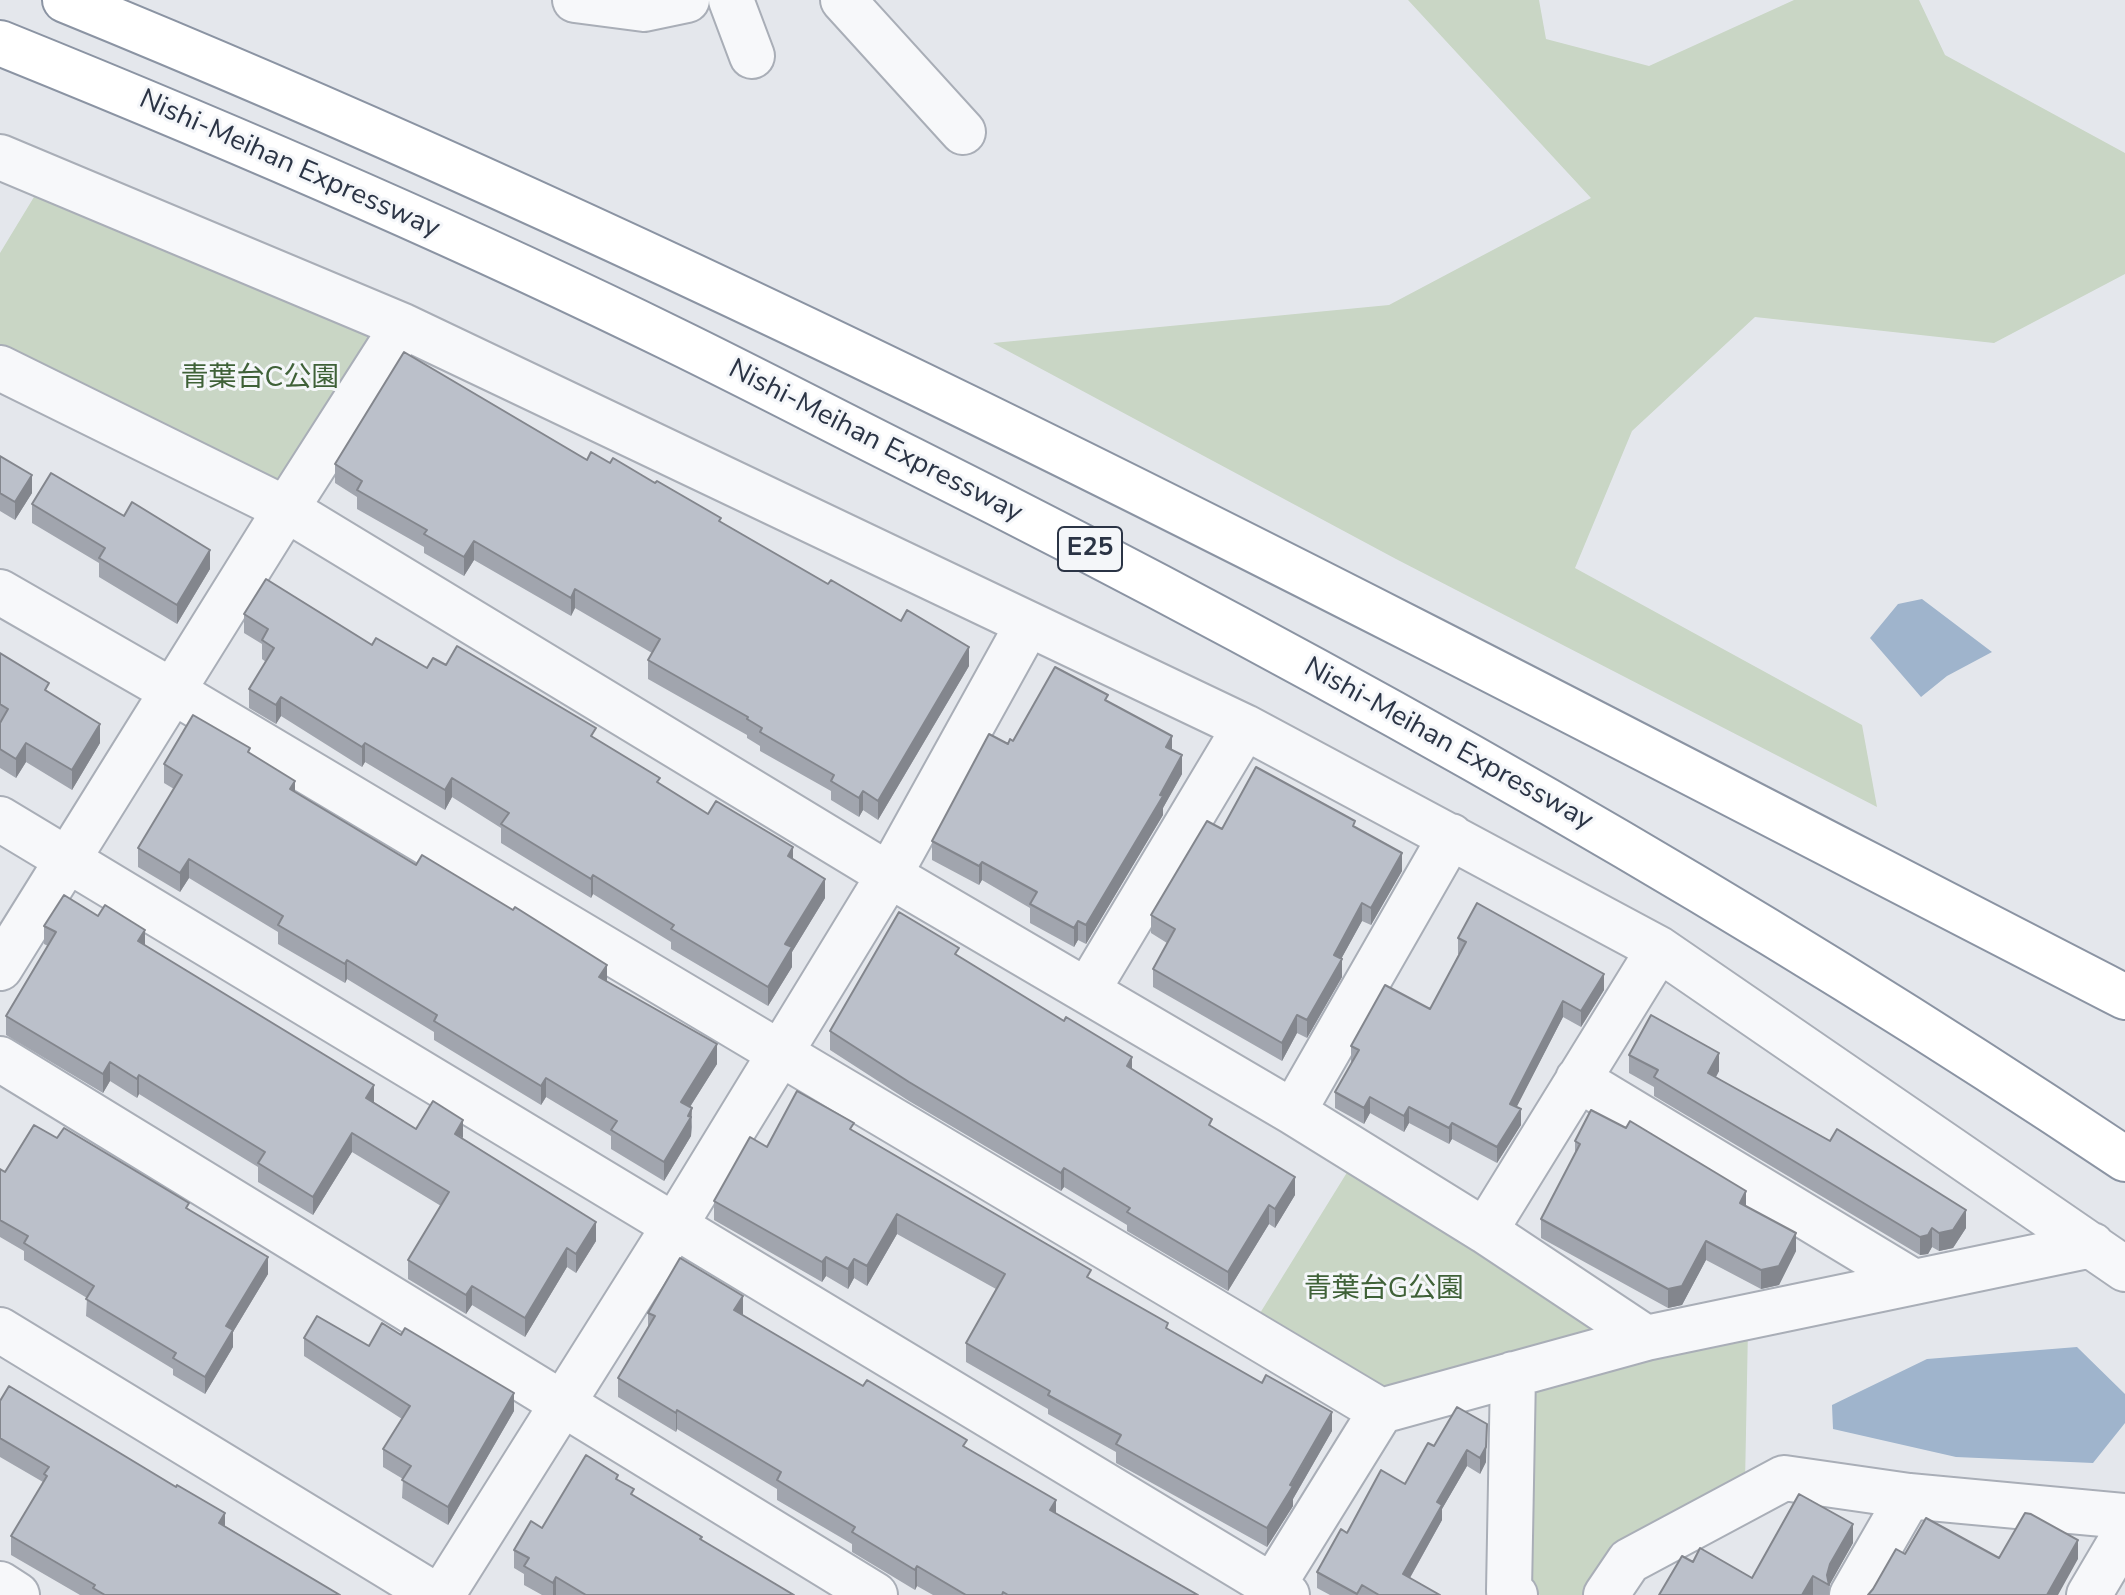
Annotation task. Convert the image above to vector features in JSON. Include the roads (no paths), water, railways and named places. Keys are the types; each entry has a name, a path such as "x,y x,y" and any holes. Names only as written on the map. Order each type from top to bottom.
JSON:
{"highway":[{"name":"E25","path":"65,0 441,160 697,278 1272,558 2125,997"},
{"name":"Nishi-Meihan Expressway","path":"0,43 147,102 400,213 670,338 1138,574 1561,808 1816,961 2125,1159"}],"street":[{"path":"575,0 644,9 687,0"},
{"path":"731,0 752,56"},
{"path":"843,0 963,132"},
{"path":"0,157 403,326 1245,727 1659,949 2108,1257"},
{"path":"0,968 403,326"},
{"path":"0,368 286,509 889,875 1293,1112 1485,1231 1646,1338"},
{"path":"0,592 174,692 1381,1411"},
{"path":"442,1595 675,1225 889,875 1028,624"},
{"path":"1087,991 1245,727"},
{"path":"0,819 675,1225 1275,1592 1381,1411 1646,1338 1914,1282 2108,1257"},
{"path":"1293,1112 1451,836"},
{"path":"1485,1231 1659,949"},
{"path":"0,1059 875,1595"},
{"path":"1578,1079 1914,1282"},
{"path":"0,1330 435,1595"},
{"path":"1513,1374 1509,1591 1515,1595"},
{"path":"1606,1595 1629,1561 1784,1478 1909,1496 2125,1516"},
{"path":"1852,1595 1909,1496"},
{"path":"2089,1595 2125,1534"},
{"path":"0,1584 17,1595"}],"water":[{"path":"1922,599 1992,652 1947,676 1921,697 1870,638 1898,604"},
{"path":"2077,1347 2125,1394 2125,1423 2093,1463 1956,1457 1833,1429 1832,1405 1927,1359"}],"park label":[{"name":"青葉台C公園","path":"260,379"},
{"name":"青葉台G公園","path":"1384,1290"}]}
